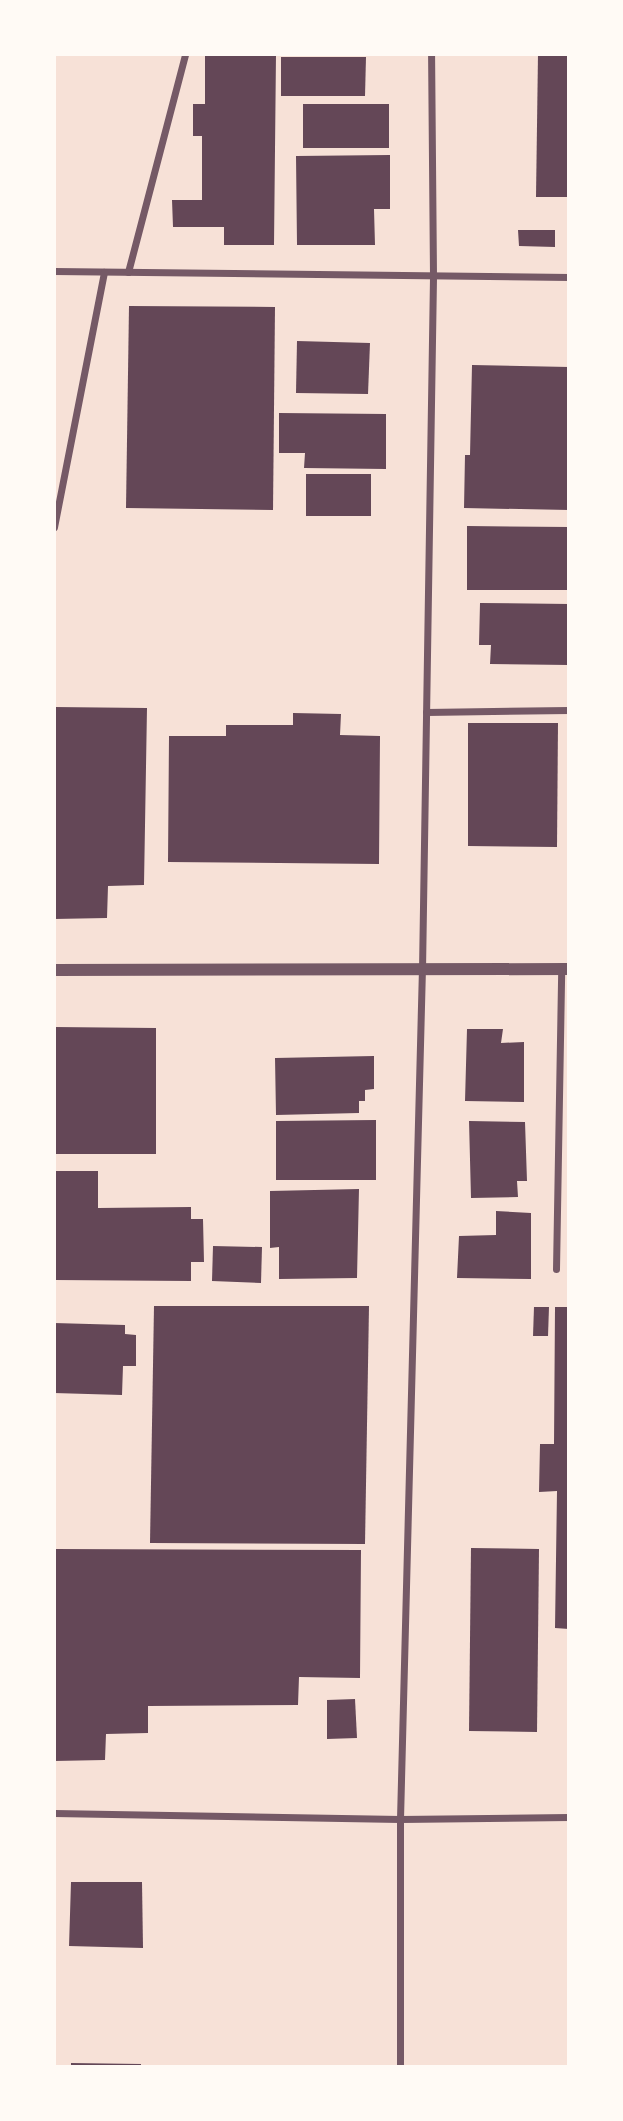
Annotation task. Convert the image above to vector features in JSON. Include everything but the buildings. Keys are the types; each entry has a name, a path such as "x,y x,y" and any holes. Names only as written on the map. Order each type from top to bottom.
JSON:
{"street":[{"path":"128,272 186,54"},
{"path":"401,2067 400,1819 422,970 433,275 431,54"},
{"path":"54,271 569,277"},
{"path":"54,527 104,272"},
{"path":"426,712 569,710"},
{"path":"54,970 565,969 556,1269"},
{"path":"54,1812 400,1819 569,1817"}]}
